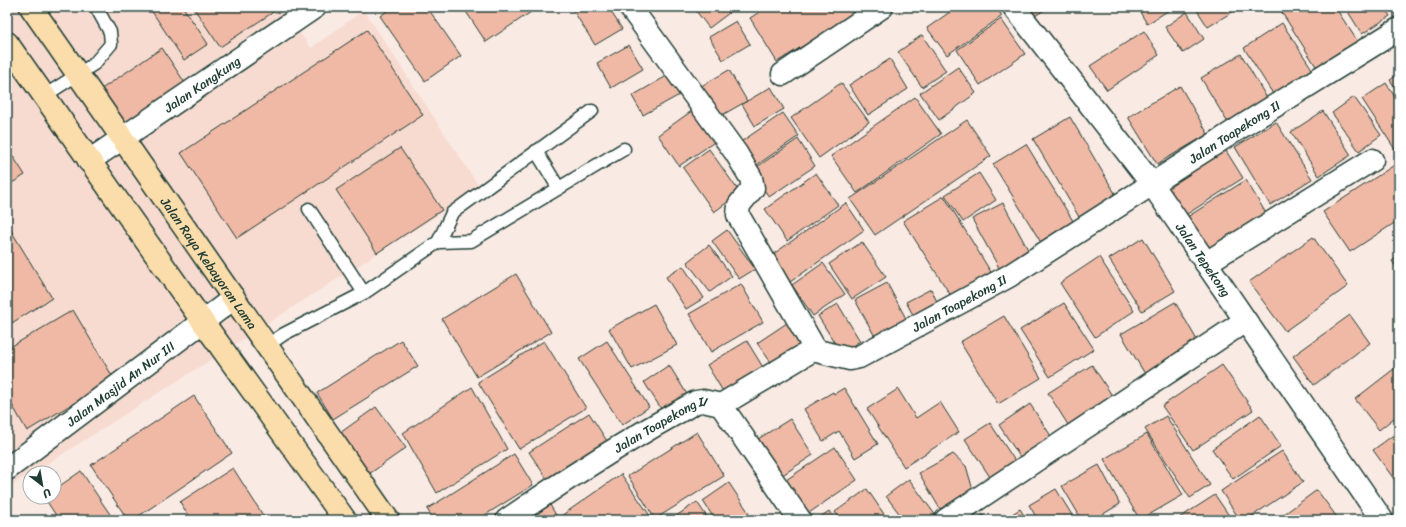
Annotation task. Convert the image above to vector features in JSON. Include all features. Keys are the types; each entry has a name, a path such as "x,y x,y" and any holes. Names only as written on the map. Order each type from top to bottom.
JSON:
{"main road":[{"name":"Jalan Raya Kebayoran Lama","path":"31,7 121,139 268,345 388,520"},
{"path":"9,52 44,96 345,520"}],"street":[{"name":"Jalan Kangkung","path":"89,161 315,7"},
{"path":"630,7 736,153 751,178 753,188 739,206 738,215 815,349"},
{"path":"783,74 882,7"},
{"name":"Jalan Tepekong","path":"1014,7 1152,184 1382,520"},
{"name":"Jalan Toapekong II","path":"507,520 554,486 638,434 696,402 703,401 721,405 815,349 850,358 859,357 994,285 1399,29"},
{"path":"1206,263 1372,160"},
{"name":"Jalan Masjid An Nur III","path":"7,469 234,298"},
{"path":"946,520 1245,321"},
{"path":"721,405 800,520"}],"lane":[{"path":"44,96 94,64 111,44 110,32 96,7"},
{"path":"268,345 284,334 364,293 438,242 452,213 592,111"},
{"path":"438,242 471,241 624,148"},
{"path":"536,152 558,187"},
{"path":"309,209 364,293"}],"shaded area":[{"path":"7,7 280,7 311,48 364,10 480,188 46,465 22,465 22,479 7,489"}],"building":[{"path":"149,7 183,7 208,44 184,60"},
{"path":"193,7 281,7 220,47"},
{"path":"393,7 427,7 461,56 425,81 380,16"},
{"path":"463,7 528,7 531,12 486,42"},
{"path":"571,7 608,7 622,29 595,45"},
{"path":"693,7 724,7 729,13 709,28"},
{"path":"767,7 866,7 777,62 750,18"},
{"path":"957,7 996,7 1002,16 947,55 927,28"},
{"path":"1022,7 1049,7 1030,19"},
{"path":"1137,7 1174,7 1147,24"},
{"path":"1195,7 1240,7 1208,27"},
{"path":"1335,7 1360,45 1319,71 1279,8"},
{"path":"1345,7 1384,7 1390,16 1362,34"},
{"path":"1391,7 1399,7 1399,19"},
{"path":"1187,12 1204,39 1183,53 1165,27"},
{"path":"1001,19 1025,54 980,85 957,50"},
{"path":"736,21 750,44 723,60 709,37"},
{"path":"1282,23 1314,72 1275,97 1244,48"},
{"path":"367,30 423,115 237,238 181,153"},
{"path":"1144,31 1159,55 1107,90 1090,66"},
{"path":"922,35 946,71 922,87 898,52"},
{"path":"629,45 643,69 611,88 597,63"},
{"path":"162,48 189,89 127,130 100,90"},
{"path":"1241,54 1271,105 1231,128 1201,78"},
{"path":"890,59 908,89 868,115 849,85"},
{"path":"958,67 976,93 939,120 920,93"},
{"path":"729,70 747,101 715,119 698,88"},
{"path":"672,73 683,93 643,115 632,96"},
{"path":"1399,74 1399,93 1390,80"},
{"path":"841,83 869,122 819,158 791,118"},
{"path":"1386,83 1399,103 1398,154 1362,99"},
{"path":"1180,86 1208,134 1157,164 1128,117"},
{"path":"771,87 784,109 755,126 742,104"},
{"path":"915,97 941,134 857,193 831,156"},
{"path":"1354,97 1381,135 1359,151 1332,113"},
{"path":"693,110 716,141 679,166 658,135"},
{"path":"1323,111 1351,155 1319,176 1291,132"},
{"path":"783,113 799,136 751,169 735,146"},
{"path":"1070,117 1116,195 1079,217 1033,139"},
{"path":"967,120 991,156 875,235 850,199"},
{"path":"1276,122 1312,179 1270,205 1235,147"},
{"path":"798,139 815,166 769,197 751,171"},
{"path":"1026,144 1078,229 1045,249 993,164"},
{"path":"1223,146 1243,178 1181,218 1161,186"},
{"path":"7,147 25,175 7,186"},
{"path":"400,148 442,210 377,253 336,190"},
{"path":"709,149 740,193 714,212 683,168"},
{"path":"1399,162 1399,220 1350,252 1323,212"},
{"path":"816,173 838,205 787,241 765,209"},
{"path":"979,173 996,200 963,222 945,195"},
{"path":"1246,180 1267,215 1205,253 1184,219"},
{"path":"944,196 994,277 955,302 903,221"},
{"path":"846,203 864,230 790,282 772,255"},
{"path":"1003,203 1033,259 1003,275 972,219"},
{"path":"7,224 52,298 7,326"},
{"path":"727,230 755,269 739,279 712,241"},
{"path":"1313,237 1348,286 1285,331 1249,282"},
{"path":"1143,238 1175,291 1142,311 1109,259"},
{"path":"862,242 886,277 852,299 829,264"},
{"path":"709,245 732,276 710,292 687,262"},
{"path":"1399,256 1399,271 1392,261"},
{"path":"1099,257 1134,311 1095,337 1060,283"},
{"path":"823,263 845,294 813,316 792,285"},
{"path":"683,266 704,298 686,309 666,277"},
{"path":"516,274 551,332 477,377 442,319"},
{"path":"887,283 910,326 879,344 855,300"},
{"path":"741,284 763,322 711,352 689,314"},
{"path":"931,289 941,310 917,322 906,302"},
{"path":"1175,302 1201,347 1148,379 1121,334"},
{"path":"1064,303 1094,349 1050,377 1020,330"},
{"path":"654,304 677,345 632,369 609,329"},
{"path":"838,304 860,341 841,353 818,316"},
{"path":"73,310 114,379 27,431 7,396 7,349"},
{"path":"1350,315 1370,343 1314,385 1293,356"},
{"path":"1004,316 1041,378 998,404 960,342"},
{"path":"787,323 805,348 775,368 757,343"},
{"path":"401,340 418,366 333,419 317,393"},
{"path":"544,341 586,408 519,449 478,382"},
{"path":"607,341 649,407 622,425 579,359"},
{"path":"747,341 767,374 727,398 707,365"},
{"path":"669,365 690,399 665,415 644,382"},
{"path":"1092,365 1115,400 1070,428 1048,393"},
{"path":"1222,365 1253,410 1193,450 1162,406"},
{"path":"1399,365 1399,414 1379,430 1355,399"},
{"path":"472,387 507,449 437,493 403,433"},
{"path":"844,388 878,444 855,458 839,431 823,441 804,409 833,392 834,394"},
{"path":"898,389 916,418 940,402 959,432 904,467 867,409"},
{"path":"194,396 232,453 133,520 128,520 91,465"},
{"path":"1030,404 1055,442 1024,463 999,425"},
{"path":"376,407 406,448 369,474 340,433"},
{"path":"589,413 607,441 547,479 529,452"},
{"path":"1260,415 1281,446 1233,479 1212,449"},
{"path":"1166,416 1210,485 1190,498 1145,429"},
{"path":"790,419 813,455 781,476 758,439"},
{"path":"990,423 1017,464 992,480 965,439"},
{"path":"1399,431 1399,486 1373,450"},
{"path":"697,432 724,476 655,519 628,476"},
{"path":"1147,434 1183,495 1140,520 1104,459"},
{"path":"835,447 857,480 803,517 780,484"},
{"path":"1282,451 1303,482 1246,520 1240,520 1221,491"},
{"path":"514,454 533,485 477,520 434,520 427,509"},
{"path":"953,454 966,466 973,490 940,509 919,473"},
{"path":"1099,465 1120,504 1093,520 1082,520 1062,486"},
{"path":"233,468 266,520 191,520 180,502"},
{"path":"81,471 114,520 59,520 49,505 62,505 62,484"},
{"path":"621,474 653,520 564,520 561,516"},
{"path":"909,479 936,516 930,520 904,520 886,496"},
{"path":"729,483 749,513 739,520 715,520 703,501"},
{"path":"867,489 888,520 841,520 835,512"},
{"path":"1056,489 1075,520 1038,520 1029,505"},
{"path":"1317,490 1339,520 1276,520"},
{"path":"1215,495 1232,520 1176,520"},
{"path":"697,502 709,520 670,520"},
{"path":"550,505 559,520 528,520"},
{"path":"1020,509 1027,520 1003,520"},
{"path":"829,511 835,520 816,520"},
{"path":"983,515 987,520 975,520"}]}
